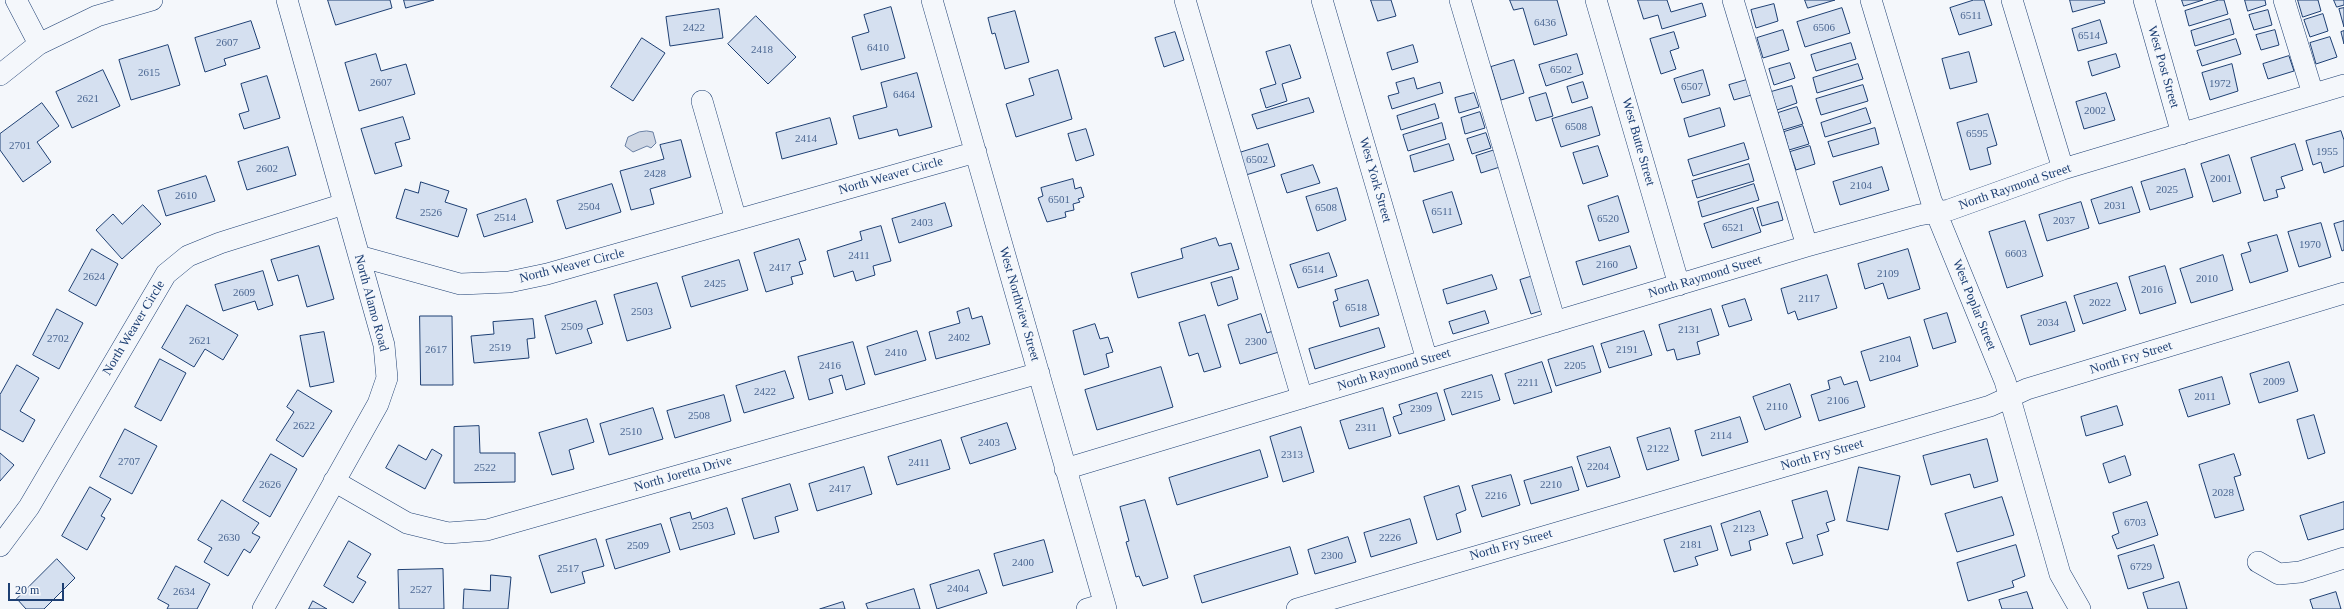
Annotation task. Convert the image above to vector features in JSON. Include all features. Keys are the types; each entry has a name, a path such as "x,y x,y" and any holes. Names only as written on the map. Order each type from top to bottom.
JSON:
{"street":[{"path":"16,0 39,44"},
{"path":"0,75 39,44 97,16 152,0"},
{"name":"North Alamo Road","path":"264,609 378,404 387,378 384,346 287,0"},
{"name":"West Northview Street","path":"932,0 1039,373 1065,469 1099,607"},
{"path":"1184,0 1302,398"},
{"name":"West York Street","path":"1322,0 1428,360"},
{"path":"1460,0 1555,322"},
{"name":"West Butte Street","path":"1596,0 1679,285"},
{"path":"1733,0 1806,246"},
{"name":"West Poplar Street","path":"1871,0 1936,212 2009,396 2060,574 2080,609"},
{"path":"2012,0 2063,169"},
{"name":"West Post Street","path":"2144,0 2182,134"},
{"path":"2284,0 2313,94"},
{"name":"North Raymond Street","path":"1065,469 1806,246 1919,215 1949,210 2063,169 2344,85"},
{"path":"702,101 736,220"},
{"name":"North Weaver Circle","path":"359,256 460,284 509,282 548,274 976,152"},
{"name":"North Weaver Circle","path":"0,546 28,507 166,274 188,256 220,242 344,204"},
{"name":"North Fry Street","path":"1297,609 1982,408 2027,389 2344,293"},
{"name":"North Joretta Drive","path":"334,481 407,523 448,533 487,530 1039,373"},
{"path":"2258,562 2279,574 2300,572 2344,558"}],"shaded area":[{"path":"639,132 653,132 656,143 651,148 647,146 633,152 625,146 628,137"}],"building":[{"path":"328,0 390,0 392,8 336,25"},
{"path":"404,0 434,0 406,8"},
{"path":"1371,0 1391,0 1396,16 1378,21"},
{"path":"1510,0 1557,0 1567,35 1534,45 1523,8 1514,10"},
{"path":"1638,0 1667,0 1671,12 1702,3 1706,16 1662,29 1658,15 1644,19"},
{"path":"1805,0 1835,0 1808,8"},
{"path":"1974,0 1984,0 1992,25 1959,35 1950,8"},
{"path":"2070,0 2104,0 2105,3 2073,12"},
{"path":"2182,0 2203,0 2184,6"},
{"path":"2219,0 2224,0 2228,14 2189,26 2185,11"},
{"path":"2245,0 2265,0 2266,5 2248,11"},
{"path":"2298,0 2318,0 2321,11 2303,17"},
{"path":"2334,0 2344,0 2344,5 2337,7"},
{"path":"1774,4 1778,21 1756,28 1751,10"},
{"path":"891,7 905,58 861,70 852,37 869,32 864,15"},
{"path":"1842,8 1850,33 1805,47 1797,22"},
{"path":"2344,8 2344,27 2339,9"},
{"path":"719,9 723,38 670,46 666,17"},
{"path":"2268,10 2272,25 2254,30 2249,15"},
{"path":"1015,11 1029,62 1005,69 995,33 992,34 988,18"},
{"path":"2323,14 2328,31 2310,37 2304,20"},
{"path":"756,16 796,57 768,84 728,44"},
{"path":"2230,19 2234,34 2195,46 2191,31"},
{"path":"2100,20 2107,43 2078,51 2072,29"},
{"path":"251,21 260,48 224,59 226,65 205,72 195,38"},
{"path":"1783,30 1789,50 1763,58 1757,38"},
{"path":"2275,30 2279,45 2261,50 2256,35"},
{"path":"2344,31 2344,44 2341,32"},
{"path":"1175,32 1184,60 1164,67 1155,38"},
{"path":"1674,32 1679,48 1670,51 1676,69 1661,74 1650,39"},
{"path":"2330,37 2337,57 2316,64 2310,43"},
{"path":"642,38 665,53 633,101 611,87"},
{"path":"2236,39 2241,54 2202,66 2197,51"},
{"path":"1851,43 1856,59 1816,71 1811,55"},
{"path":"168,45 180,85 131,100 119,60"},
{"path":"1290,45 1301,78 1282,84 1287,101 1266,108 1260,89 1276,84 1266,52"},
{"path":"1413,45 1418,62 1392,70 1387,53"},
{"path":"1969,52 1977,82 1950,89 1942,59"},
{"path":"376,54 381,71 406,64 415,94 359,111 345,63"},
{"path":"1577,54 1583,74 1546,86 1539,65"},
{"path":"2116,54 2120,67 2092,76 2088,62"},
{"path":"2289,56 2294,71 2268,79 2263,64"},
{"path":"1514,60 1524,93 1501,100 1491,67"},
{"path":"1790,63 1795,78 1774,85 1769,69"},
{"path":"1858,64 1863,79 1817,93 1813,78"},
{"path":"2232,64 2238,91 2210,100 2202,73"},
{"path":"103,70 120,106 72,128 56,92"},
{"path":"1058,70 1072,119 1016,137 1006,104 1034,95 1029,79"},
{"path":"1703,70 1710,95 1682,103 1674,79"},
{"path":"917,73 932,127 899,136 897,129 859,139 853,116 887,107 881,83"},
{"path":"267,76 280,118 244,129 239,114 249,111 241,84"},
{"path":"1414,78 1417,89 1440,82 1443,93 1392,109 1388,96 1399,93 1396,83"},
{"path":"1750,79 1755,94 1734,100 1729,85"},
{"path":"1583,82 1588,98 1572,103 1567,87"},
{"path":"1863,85 1868,101 1821,115 1816,99"},
{"path":"1792,86 1797,103 1777,110 1771,92"},
{"path":"1474,93 1479,107 1459,113 1455,98"},
{"path":"1546,93 1553,116 1536,121 1529,98"},
{"path":"2106,93 2115,120 2084,129 2076,102"},
{"path":"1309,98 1314,112 1257,129 1252,115"},
{"path":"42,103 59,126 37,142 51,162 23,182 0,150 0,134"},
{"path":"1435,104 1439,118 1401,130 1397,116"},
{"path":"1592,107 1600,135 1561,147 1552,119"},
{"path":"1797,107 1803,124 1783,130 1778,113"},
{"path":"1720,108 1725,126 1689,137 1684,119"},
{"path":"1866,108 1871,123 1825,137 1821,123"},
{"path":"1480,112 1485,128 1465,134 1461,118"},
{"path":"1988,114 1997,145 1987,148 1991,164 1970,170 1957,123"},
{"path":"403,117 410,139 395,143 402,166 375,174 361,129"},
{"path":"830,118 837,144 782,159 776,133"},
{"path":"1442,123 1446,139 1408,151 1403,135"},
{"path":"1803,126 1809,144 1789,150 1784,132"},
{"path":"1875,128 1879,144 1833,157 1828,142"},
{"path":"1086,129 1094,155 1076,161 1068,134"},
{"path":"2341,131 2344,140 2344,166 2324,173 2321,162 2313,165 2306,141"},
{"path":"1486,133 1491,148 1472,154 1467,139"},
{"path":"681,140 691,177 650,189 654,204 631,210 620,171 664,159 660,145"},
{"path":"1744,143 1749,159 1693,176 1688,160"},
{"path":"1268,144 1275,166 1246,175 1239,153"},
{"path":"1449,144 1454,160 1414,172 1410,156"},
{"path":"2295,144 2303,170 2281,177 2285,188 2276,190 2278,197 2264,201 2251,158"},
{"path":"1598,146 1608,176 1583,184 1573,153"},
{"path":"1810,146 1815,164 1796,170 1790,152"},
{"path":"288,147 296,175 247,190 238,162"},
{"path":"1498,149 1503,166 1481,173 1476,156"},
{"path":"2229,155 2241,193 2213,202 2201,164"},
{"path":"1749,164 1754,181 1697,198 1692,181"},
{"path":"1313,165 1320,183 1287,193 1281,175"},
{"path":"1882,167 1889,190 1840,205 1833,182"},
{"path":"2185,169 2193,197 2150,210 2141,182"},
{"path":"206,176 215,201 166,216 158,191"},
{"path":"1073,179 1075,189 1081,187 1084,197 1078,199 1080,202 1073,204 1074,210 1065,212 1066,217 1047,222 1038,198 1043,196 1041,188"},
{"path":"421,182 449,191 445,202 467,209 458,237 396,218 405,189 418,193"},
{"path":"612,184 621,212 566,229 557,201"},
{"path":"1754,184 1759,200 1702,217 1698,202"},
{"path":"2132,187 2140,212 2099,224 2091,200"},
{"path":"1337,188 1346,220 1317,231 1306,197"},
{"path":"1452,192 1462,224 1433,233 1423,201"},
{"path":"1618,196 1629,232 1599,241 1588,206"},
{"path":"526,199 533,222 484,237 477,215"},
{"path":"1778,202 1783,220 1762,226 1757,208"},
{"path":"2081,202 2089,228 2047,241 2039,215"},
{"path":"945,203 952,226 899,243 892,219"},
{"path":"143,205 161,224 122,259 96,230 113,214 122,224"},
{"path":"1753,208 1761,232 1712,248 1704,224"},
{"path":"2025,221 2043,276 2007,288 1989,232"},
{"path":"2344,221 2344,250 2342,251 2334,224"},
{"path":"2321,223 2331,257 2299,267 2288,232"},
{"path":"881,226 891,261 873,266 875,275 856,281 853,271 834,277 827,251 862,240 860,232"},
{"path":"2277,235 2288,271 2250,283 2241,254 2251,251 2248,243"},
{"path":"1216,238 1219,246 1231,243 1239,269 1138,298 1131,273 1183,258 1181,249"},
{"path":"799,239 806,260 799,262 803,274 791,277 793,284 766,292 754,253"},
{"path":"319,246 334,299 307,307 298,275 278,281 271,260"},
{"path":"1630,246 1637,268 1583,285 1576,262"},
{"path":"92,249 118,264 96,306 69,291"},
{"path":"1908,249 1920,289 1888,299 1883,283 1865,289 1858,264"},
{"path":"1329,253 1337,276 1298,288 1290,265"},
{"path":"2223,255 2233,290 2191,303 2180,269"},
{"path":"739,260 748,290 691,307 682,277"},
{"path":"2165,266 2176,303 2140,314 2129,277"},
{"path":"263,271 273,305 258,310 255,301 223,311 215,285"},
{"path":"1492,275 1497,289 1447,304 1443,290"},
{"path":"1827,275 1837,308 1798,320 1795,311 1788,314 1781,289"},
{"path":"1533,276 1544,310 1531,314 1520,280"},
{"path":"1232,277 1238,299 1218,306 1211,283"},
{"path":"1368,280 1379,315 1340,327 1333,302 1338,300 1335,290"},
{"path":"657,283 671,328 627,341 614,295"},
{"path":"2117,283 2126,310 2083,324 2074,296"},
{"path":"1745,299 1752,320 1729,327 1722,306"},
{"path":"596,301 603,324 587,329 592,343 556,354 545,316"},
{"path":"2066,302 2075,331 2030,345 2021,316"},
{"path":"187,305 238,335 223,360 205,349 194,367 162,348"},
{"path":"969,308 972,319 982,316 990,344 936,359 929,332 960,323 957,312"},
{"path":"57,309 83,323 59,369 33,355"},
{"path":"1711,309 1719,335 1697,342 1700,354 1677,360 1674,349 1667,351 1659,325"},
{"path":"1485,311 1489,323 1453,334 1449,322"},
{"path":"1947,313 1956,342 1933,349 1924,320"},
{"path":"1261,314 1267,333 1276,330 1282,351 1240,364 1228,325"},
{"path":"1205,315 1221,367 1204,372 1198,353 1189,356 1179,323"},
{"path":"420,316 452,316 453,385 421,385"},
{"path":"533,319 535,338 527,339 529,358 474,363 471,336 494,334 493,322"},
{"path":"1095,324 1100,339 1108,337 1113,352 1106,354 1109,367 1084,375 1073,331"},
{"path":"1379,328 1385,347 1315,369 1309,349"},
{"path":"917,331 926,360 875,375 867,347"},
{"path":"1644,331 1652,355 1609,368 1601,344"},
{"path":"324,332 334,382 310,387 300,336"},
{"path":"1910,337 1918,366 1870,381 1861,352"},
{"path":"853,342 865,384 846,390 842,375 829,379 833,393 809,400 798,357"},
{"path":"1593,346 1601,372 1556,386 1548,360"},
{"path":"160,359 186,373 161,421 135,407"},
{"path":"1542,362 1552,392 1514,404 1505,374"},
{"path":"2289,362 2298,391 2259,403 2250,374"},
{"path":"17,365 39,378 20,411 35,420 23,442 0,429 0,395"},
{"path":"1161,367 1173,407 1097,430 1085,390"},
{"path":"785,371 794,398 744,413 736,386"},
{"path":"1492,375 1500,400 1452,415 1444,390"},
{"path":"1841,377 1844,385 1857,381 1865,407 1819,421 1811,395 1830,389 1828,381"},
{"path":"2222,377 2230,404 2188,417 2179,390"},
{"path":"1790,384 1801,417 1765,430 1753,397"},
{"path":"298,390 332,411 303,457 276,440 294,412 287,407"},
{"path":"1437,393 1445,420 1399,434 1393,417 1402,414 1399,405"},
{"path":"724,395 731,421 675,438 667,411"},
{"path":"2117,406 2123,425 2086,436 2081,417"},
{"path":"653,408 663,439 609,455 600,424"},
{"path":"1383,408 1391,436 1349,449 1340,421"},
{"path":"2314,415 2325,453 2308,459 2297,420"},
{"path":"1740,417 1748,442 1702,456 1695,431"},
{"path":"587,419 594,442 569,450 574,469 552,475 539,433"},
{"path":"1007,423 1016,449 970,464 961,438"},
{"path":"479,426 480,453 515,453 515,482 454,483 454,427"},
{"path":"1301,427 1314,472 1283,482 1270,437"},
{"path":"1670,428 1679,460 1647,470 1637,438"},
{"path":"125,429 157,446 132,494 100,477"},
{"path":"1987,439 1998,481 1974,488 1970,474 1931,485 1923,456"},
{"path":"941,440 950,469 897,485 888,457"},
{"path":"399,445 426,460 432,449 442,455 425,489 386,468"},
{"path":"1610,447 1620,477 1587,487 1577,457"},
{"path":"1260,450 1268,477 1177,505 1169,478"},
{"path":"0,453 14,465 0,481"},
{"path":"271,454 297,469 270,517 243,501"},
{"path":"2234,454 2241,475 2234,477 2244,510 2215,518 2199,465"},
{"path":"2125,456 2131,475 2109,483 2103,464"},
{"path":"864,467 872,494 817,511 809,484"},
{"path":"1572,467 1579,490 1531,504 1524,481"},
{"path":"1859,467 1900,476 1888,530 1847,521"},
{"path":"1511,475 1520,505 1482,517 1472,486"},
{"path":"790,484 798,510 775,517 779,532 754,539 742,499"},
{"path":"1459,486 1466,510 1456,514 1461,532 1437,540 1424,497"},
{"path":"90,487 111,499 101,516 105,518 87,550 62,536"},
{"path":"1827,491 1835,520 1826,523 1829,531 1817,535 1823,555 1793,564 1786,543 1803,538 1792,501"},
{"path":"2002,497 2014,535 1957,552 1945,514"},
{"path":"222,500 259,523 252,533 260,537 250,553 244,549 228,576 204,562 212,548 198,540"},
{"path":"1145,500 1168,578 1143,586 1139,576 1136,577 1126,542 1129,541 1120,507"},
{"path":"2147,502 2158,535 2117,549 2112,536 2119,533 2113,513"},
{"path":"2344,502 2344,529 2308,540 2300,516"},
{"path":"727,508 735,534 680,550 670,518 690,512 692,519"},
{"path":"1760,511 1768,535 1749,541 1751,550 1731,556 1721,524"},
{"path":"1410,519 1417,543 1371,557 1364,533"},
{"path":"661,524 670,552 615,569 606,540"},
{"path":"1711,526 1718,550 1695,557 1698,565 1674,572 1664,540"},
{"path":"1348,537 1356,562 1315,574 1308,550"},
{"path":"596,539 604,566 582,572 585,583 551,593 539,556"},
{"path":"1044,540 1053,572 1003,586 994,554"},
{"path":"349,541 371,554 357,577 366,582 353,603 324,586"},
{"path":"2016,545 2025,576 2012,581 2014,587 1968,601 1957,563"},
{"path":"2154,545 2164,578 2128,589 2118,556"},
{"path":"1290,547 1298,574 1202,603 1194,576"},
{"path":"57,559 75,578 44,609 26,609 17,599"},
{"path":"176,566 210,584 197,609 167,609 169,605 158,599"},
{"path":"443,569 444,609 399,609 398,570"},
{"path":"979,570 987,593 937,609 930,585"},
{"path":"491,575 511,577 508,609 463,609 464,589 490,591"},
{"path":"2179,582 2187,609 2148,609 2143,593"},
{"path":"914,589 920,609 868,609 866,604"},
{"path":"2027,592 2033,609 2002,609 1999,600"},
{"path":"2336,592 2341,609 2313,609 2310,600"},
{"path":"313,601 327,609 309,609"},
{"path":"843,602 845,609 820,609"}]}
